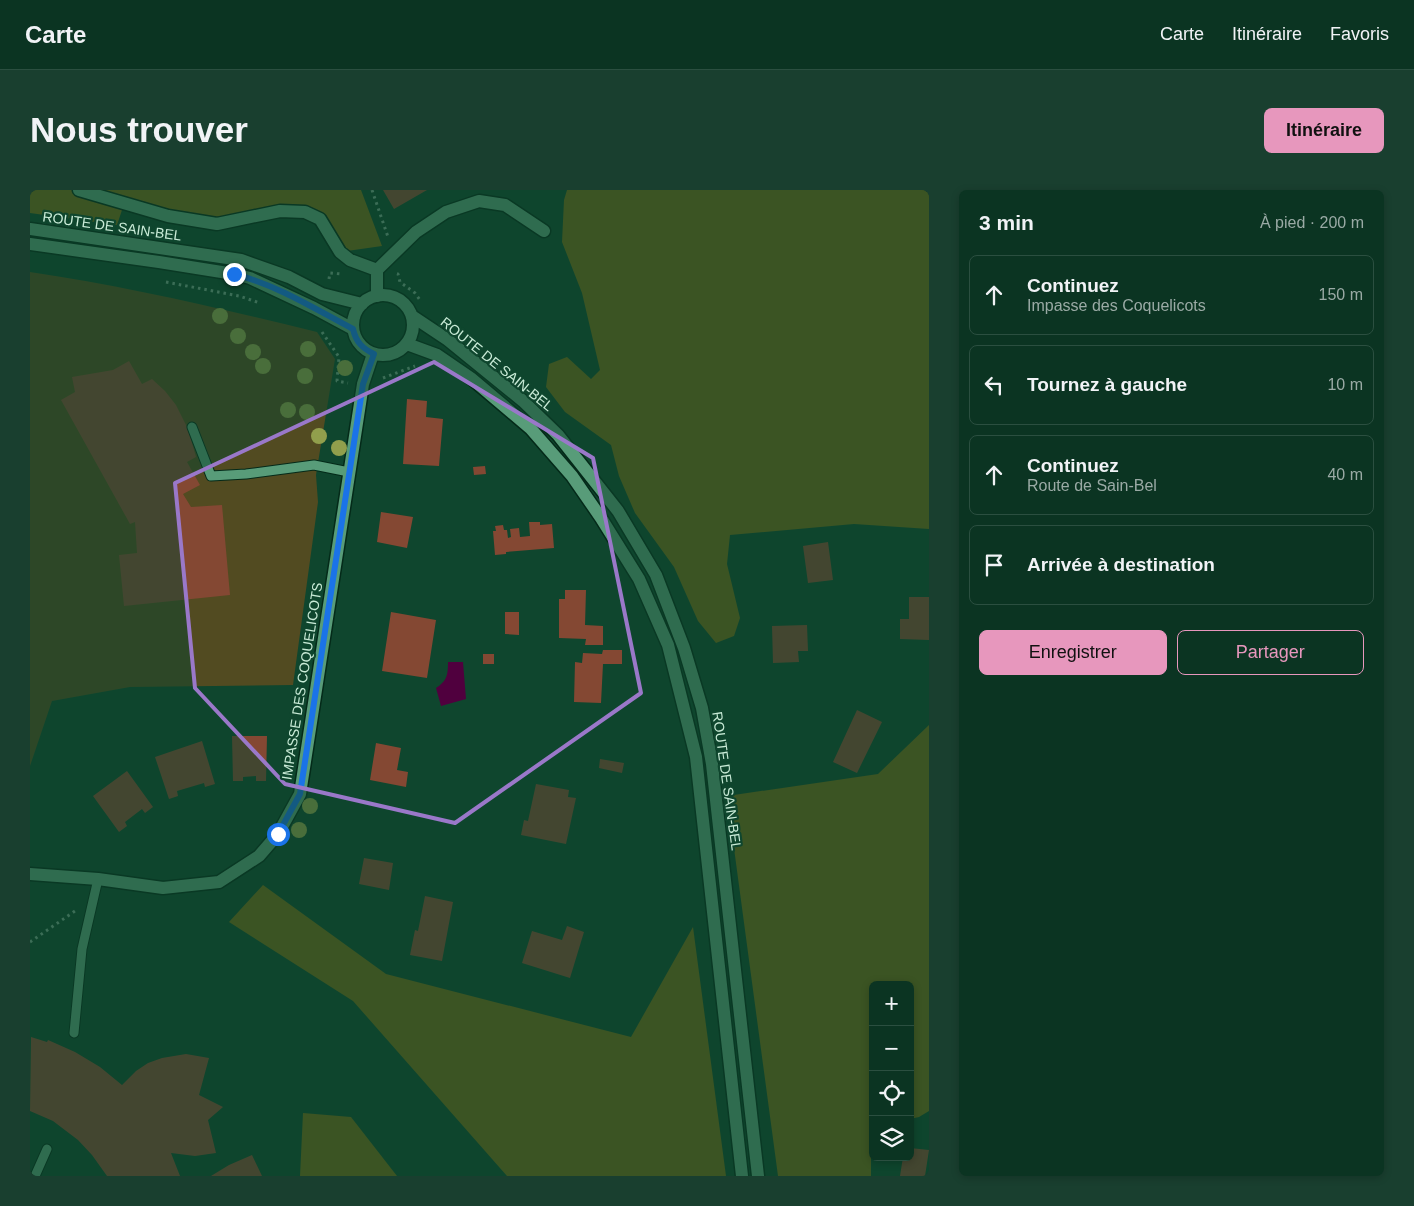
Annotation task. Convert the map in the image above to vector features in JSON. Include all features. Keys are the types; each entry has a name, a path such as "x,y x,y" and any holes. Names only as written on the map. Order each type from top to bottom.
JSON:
{"main road":[{"path":"79,190 168,216 218,224 280,211 305,212 320,220 340,252 350,260 377,270"},
{"path":"377,296 377,270 416,232 446,212 479,201 505,205 544,231"},
{"name":"ROUTE DE SAIN-BEL","path":"30,229 241,260 289,276 322,294 362,304"},
{"path":"30,244 178,265 250,278 314,308 353,329"},
{"path":"386,295 397,298 406,306 412,316 414,326 412,336 407,344 402,349 388,355 374,354 366,350 355,338 353,329 354,316 362,304 369,298 377,296 386,295"},
{"name":"ROUTE DE SAIN-BEL","path":"412,316 448,340 523,401 558,435 618,511 656,576 684,648 702,708 712,764 758,1176"},
{"name":"ROUTE DE SAIN-BEL","path":"407,344 437,355 472,379 531,429 572,476 639,579 668,645 696,757 742,1176"},
{"name":"IMPASSE DES COQUELICOTS","path":"30,874 98,879 163,888 219,882 259,856 278,834 300,794 363,384 374,354"}],"lane":[{"path":"192,427 210,476 246,474 314,465 349,472"},
{"path":"74,1033 82,948 98,879"},
{"path":"35,1176 47,1149"}],"path":[{"path":"372,190 394,254"},
{"path":"164,282 239,296 264,305"},
{"path":"319,328 339,357 336,381 351,383"},
{"path":"380,380 418,364"},
{"path":"30,942 64,918"}],"highlighted area":[{"path":"434,362 593,458 641,693 455,823 285,784 195,688 175,483"}],"shaded area":[{"path":"30,190 361,190 382,246 340,252 305,212 217,224 124,204 117,225 30,213"},
{"path":"567,190 929,190 929,529 854,524 730,535 727,564 740,618 734,636 716,643 698,621 674,567 635,513 619,476 611,445 565,412 546,387 549,364 567,357 591,379 600,370 582,293 562,242 564,200"},
{"path":"30,272 138,291 317,332 335,359 316,475 318,502 293,685 130,687 52,701 30,766"},
{"path":"448,662 463,662 466,699 441,706 436,688 443,683 446,677"},
{"path":"929,725 929,1111 914,1118 914,981 869,981 869,1161 871,1161 871,1176 778,1176 727,796 878,774"},
{"path":"263,885 386,974 631,1037 693,927 726,1176 507,1176 353,1001 229,922"},
{"path":"303,1113 351,1117 397,1176 300,1176"}],"building":[{"path":"383,190 427,190 394,209"},
{"path":"129,361 142,384 152,379 165,391 176,405 188,429 196,457 187,462 200,485 183,494 191,507 222,505 230,595 124,606 119,555 137,553 135,522 130,524 61,400 75,392 72,377 113,370"},
{"path":"407,399 427,401 426,417 443,419 439,466 403,464"},
{"path":"485,466 486,474 474,475 473,467"},
{"path":"381,512 413,517 407,548 377,542"},
{"path":"529,522 540,522 540,525 552,524 554,548 506,552 506,554 495,555 493,531 496,531 495,526 503,525 504,530 507,530 508,538 511,537 510,529 519,528 520,537 530,536"},
{"path":"828,542 833,580 808,583 803,546"},
{"path":"565,590 586,590 585,625 603,626 603,645 585,645 586,639 559,638 559,599 565,599"},
{"path":"909,597 929,597 929,640 900,639 900,619 909,619"},
{"path":"391,612 436,620 427,678 382,671"},
{"path":"505,612 519,612 519,635 505,634"},
{"path":"807,625 808,651 798,651 799,662 773,663 772,626"},
{"path":"603,650 622,650 622,664 603,664 601,703 574,702 575,662 582,663 583,653 602,654"},
{"path":"483,654 494,654 494,664 483,664"},
{"path":"857,710 882,722 857,773 833,762"},
{"path":"232,736 267,736 266,781 256,781 256,776 243,777 243,781 233,781"},
{"path":"202,741 215,784 205,787 204,783 177,791 178,796 169,799 155,757"},
{"path":"376,743 401,748 397,770 408,772 406,787 370,780"},
{"path":"600,759 624,763 622,773 599,768"},
{"path":"127,771 153,807 145,813 142,809 125,822 127,826 119,832 93,796"},
{"path":"536,784 569,790 568,797 576,798 566,844 521,835 524,820 528,821"},
{"path":"364,858 393,863 389,890 359,884"},
{"path":"425,896 453,902 442,961 410,955 415,930 418,931"},
{"path":"567,926 584,932 570,978 522,963 532,931 562,940"},
{"path":"31,1037 47,1042 48,1040 75,1052 100,1067 122,1085 136,1071 148,1063 162,1058 186,1054 209,1058 199,1095 223,1107 208,1120 216,1153 195,1156 171,1153 180,1176 107,1176 78,1140 53,1121 30,1111"},
{"path":"914,1148 929,1150 925,1176 900,1176 902,1161 914,1161"},
{"path":"252,1155 262,1176 211,1176 229,1165"}],"route":[{"path":"234,274 250,278 283,292 353,329 355,338 360,345 374,354 370,360 363,384 300,794 278,834"}]}
